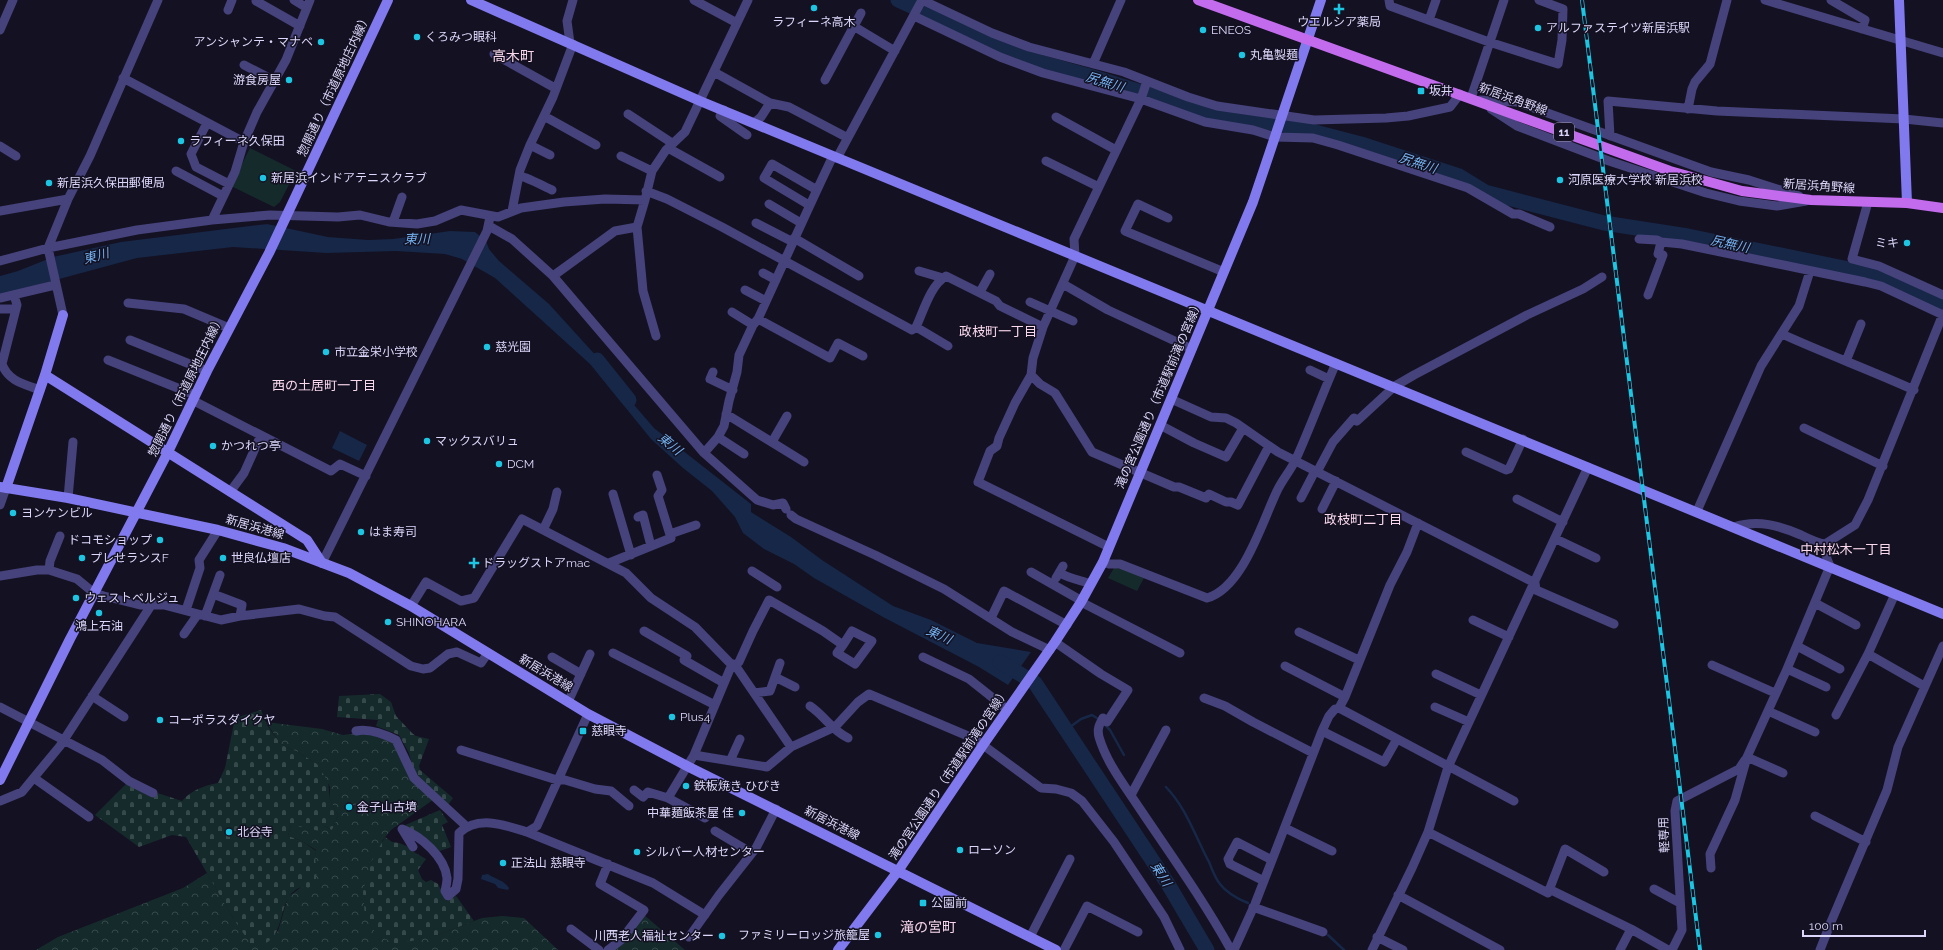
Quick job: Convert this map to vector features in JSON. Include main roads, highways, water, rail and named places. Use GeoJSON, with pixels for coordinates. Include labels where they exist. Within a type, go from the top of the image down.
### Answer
{"type":"FeatureCollection","features":[{"type":"Feature","properties":{"kind":"main road","name":"新居浜角野線"},"geometry":{"type":"LineString","coordinates":[[1198,0],[1670,171],[1742,191],[1811,200],[1907,203],[1943,208]]}},
{"type":"Feature","properties":{"kind":"water"},"geometry":{"type":"Polygon","coordinates":[[[267,224],[328,237],[368,240],[393,239],[450,231],[475,232],[486,241],[489,249],[499,261],[549,304],[599,359],[611,378],[654,428],[751,504],[751,512],[791,537],[822,560],[893,606],[931,620],[977,643],[1031,652],[1008,685],[979,667],[883,617],[814,578],[794,564],[764,549],[743,533],[735,517],[712,491],[683,468],[651,439],[590,364],[495,278],[462,259],[445,254],[396,251],[326,253],[233,247],[137,258],[0,295],[0,276],[18,271],[53,257],[121,242],[267,224]]]}},
{"type":"Feature","properties":{"kind":"water"},"geometry":{"type":"Polygon","coordinates":[[[340,431],[367,445],[359,461],[332,448],[340,431]]]}},
{"type":"Feature","properties":{"kind":"water"},"geometry":{"type":"Polygon","coordinates":[[[488,874],[505,883],[509,888],[508,890],[498,888],[495,884],[481,879],[482,875],[488,874]]]}},
{"type":"Feature","properties":{"kind":"waterway","name":"尻無川"},"geometry":{"type":"LineString","coordinates":[[898,0],[985,40],[1040,62],[1208,113],[1296,127],[1361,144],[1459,176],[1485,192],[1604,223],[1688,236],[1878,275],[1943,304]]}},
{"type":"Feature","properties":{"kind":"waterway","name":"東川"},"geometry":{"type":"LineString","coordinates":[[597,360],[629,400]]}},
{"type":"Feature","properties":{"kind":"waterway","name":"東川"},"geometry":{"type":"LineString","coordinates":[[1000,662],[1035,683],[1168,884],[1207,950]]}},
{"type":"Feature","properties":{"kind":"waterway"},"geometry":{"type":"LineString","coordinates":[[1066,730],[1081,719],[1092,715],[1100,720]]}},
{"type":"Feature","properties":{"kind":"waterway"},"geometry":{"type":"LineString","coordinates":[[1105,725],[1110,730],[1124,755]]}},
{"type":"Feature","properties":{"kind":"waterway"},"geometry":{"type":"LineString","coordinates":[[1166,787],[1180,804],[1218,882],[1236,897],[1248,903]]}},
{"type":"Feature","properties":{"kind":"waterway"},"geometry":{"type":"LineString","coordinates":[[1328,935],[1344,950]]}},
{"type":"Feature","properties":{"kind":"railway"},"geometry":{"type":"LineString","coordinates":[[1582,0],[1700,950]]}},
{"type":"Feature","properties":{"kind":"place","name":"ラフィーネ高木"},"geometry":{"type":"Point","coordinates":[814,8]}},
{"type":"Feature","properties":{"kind":"place","name":"ウエルシア薬局"},"geometry":{"type":"Point","coordinates":[1339,9]}},
{"type":"Feature","properties":{"kind":"place","name":"アルファステイツ新居浜駅"},"geometry":{"type":"Point","coordinates":[1538,28]}},
{"type":"Feature","properties":{"kind":"place","name":"ENEOS"},"geometry":{"type":"Point","coordinates":[1203,30]}},
{"type":"Feature","properties":{"kind":"place","name":"くろみつ眼科"},"geometry":{"type":"Point","coordinates":[417,37]}},
{"type":"Feature","properties":{"kind":"place","name":"アンシャンテ・マナベ"},"geometry":{"type":"Point","coordinates":[321,42]}},
{"type":"Feature","properties":{"kind":"place","name":"丸亀製麺"},"geometry":{"type":"Point","coordinates":[1242,55]}},
{"type":"Feature","properties":{"kind":"place","name":"游食房屋"},"geometry":{"type":"Point","coordinates":[289,80]}},
{"type":"Feature","properties":{"kind":"place","name":"坂井"},"geometry":{"type":"Point","coordinates":[1421,91]}},
{"type":"Feature","properties":{"kind":"place","name":"ラフィーネ久保田"},"geometry":{"type":"Point","coordinates":[181,141]}},
{"type":"Feature","properties":{"kind":"place","name":"新居浜インドアテニスクラブ"},"geometry":{"type":"Point","coordinates":[263,178]}},
{"type":"Feature","properties":{"kind":"place","name":"河原医療大学校 新居浜校"},"geometry":{"type":"Point","coordinates":[1560,180]}},
{"type":"Feature","properties":{"kind":"place","name":"新居浜久保田郵便局"},"geometry":{"type":"Point","coordinates":[49,183]}},
{"type":"Feature","properties":{"kind":"place","name":"ミキ"},"geometry":{"type":"Point","coordinates":[1907,243]}},
{"type":"Feature","properties":{"kind":"place","name":"慈光園"},"geometry":{"type":"Point","coordinates":[487,347]}},
{"type":"Feature","properties":{"kind":"place","name":"市立金栄小学校"},"geometry":{"type":"Point","coordinates":[326,352]}},
{"type":"Feature","properties":{"kind":"place","name":"マックスバリュ"},"geometry":{"type":"Point","coordinates":[427,441]}},
{"type":"Feature","properties":{"kind":"place","name":"かつれつ亭"},"geometry":{"type":"Point","coordinates":[213,446]}},
{"type":"Feature","properties":{"kind":"place","name":"DCM"},"geometry":{"type":"Point","coordinates":[499,464]}},
{"type":"Feature","properties":{"kind":"place","name":"ヨンケンビル"},"geometry":{"type":"Point","coordinates":[13,513]}},
{"type":"Feature","properties":{"kind":"place","name":"はま寿司"},"geometry":{"type":"Point","coordinates":[361,532]}},
{"type":"Feature","properties":{"kind":"place","name":"ドコモショップ"},"geometry":{"type":"Point","coordinates":[160,540]}},
{"type":"Feature","properties":{"kind":"place","name":"プレせランスF"},"geometry":{"type":"Point","coordinates":[82,558]}},
{"type":"Feature","properties":{"kind":"place","name":"世良仏壇店"},"geometry":{"type":"Point","coordinates":[223,558]}},
{"type":"Feature","properties":{"kind":"place","name":"ドラッグストアmac"},"geometry":{"type":"Point","coordinates":[474,563]}},
{"type":"Feature","properties":{"kind":"place","name":"ウェストベルジュ"},"geometry":{"type":"Point","coordinates":[76,598]}},
{"type":"Feature","properties":{"kind":"place","name":"鴻上石油"},"geometry":{"type":"Point","coordinates":[99,613]}},
{"type":"Feature","properties":{"kind":"place","name":"SHINOHARA"},"geometry":{"type":"Point","coordinates":[388,622]}},
{"type":"Feature","properties":{"kind":"place","name":"Plus4"},"geometry":{"type":"Point","coordinates":[672,717]}},
{"type":"Feature","properties":{"kind":"place","name":"コーポラスダイクヤ"},"geometry":{"type":"Point","coordinates":[160,720]}},
{"type":"Feature","properties":{"kind":"place","name":"慈眼寺"},"geometry":{"type":"Point","coordinates":[583,731]}},
{"type":"Feature","properties":{"kind":"place","name":"鉄板焼き ひびき"},"geometry":{"type":"Point","coordinates":[686,786]}},
{"type":"Feature","properties":{"kind":"place","name":"金子山古墳"},"geometry":{"type":"Point","coordinates":[349,807]}},
{"type":"Feature","properties":{"kind":"place","name":"中華麺飯茶屋 佳"},"geometry":{"type":"Point","coordinates":[742,813]}},
{"type":"Feature","properties":{"kind":"place","name":"北谷寺"},"geometry":{"type":"Point","coordinates":[229,832]}},
{"type":"Feature","properties":{"kind":"place","name":"ローソン"},"geometry":{"type":"Point","coordinates":[960,850]}},
{"type":"Feature","properties":{"kind":"place","name":"シルバー人材センター"},"geometry":{"type":"Point","coordinates":[637,852]}},
{"type":"Feature","properties":{"kind":"place","name":"正法山 慈眼寺"},"geometry":{"type":"Point","coordinates":[503,863]}},
{"type":"Feature","properties":{"kind":"place","name":"公園前"},"geometry":{"type":"Point","coordinates":[923,903]}},
{"type":"Feature","properties":{"kind":"place","name":"ファミリーロッジ旅籠屋"},"geometry":{"type":"Point","coordinates":[878,935]}},
{"type":"Feature","properties":{"kind":"place","name":"川西老人福祉センター"},"geometry":{"type":"Point","coordinates":[722,936]}},
{"type":"Feature","properties":{"kind":"district","name":"高木町"},"geometry":{"type":"Point","coordinates":[513,56]}},
{"type":"Feature","properties":{"kind":"district","name":"政枝町一丁目"},"geometry":{"type":"Point","coordinates":[998,331]}},
{"type":"Feature","properties":{"kind":"district","name":"西の土居町一丁目"},"geometry":{"type":"Point","coordinates":[324,385]}},
{"type":"Feature","properties":{"kind":"district","name":"政枝町二丁目"},"geometry":{"type":"Point","coordinates":[1363,519]}},
{"type":"Feature","properties":{"kind":"district","name":"中村松木一丁目"},"geometry":{"type":"Point","coordinates":[1846,549]}},
{"type":"Feature","properties":{"kind":"district","name":"滝の宮町"},"geometry":{"type":"Point","coordinates":[928,927]}}]}
